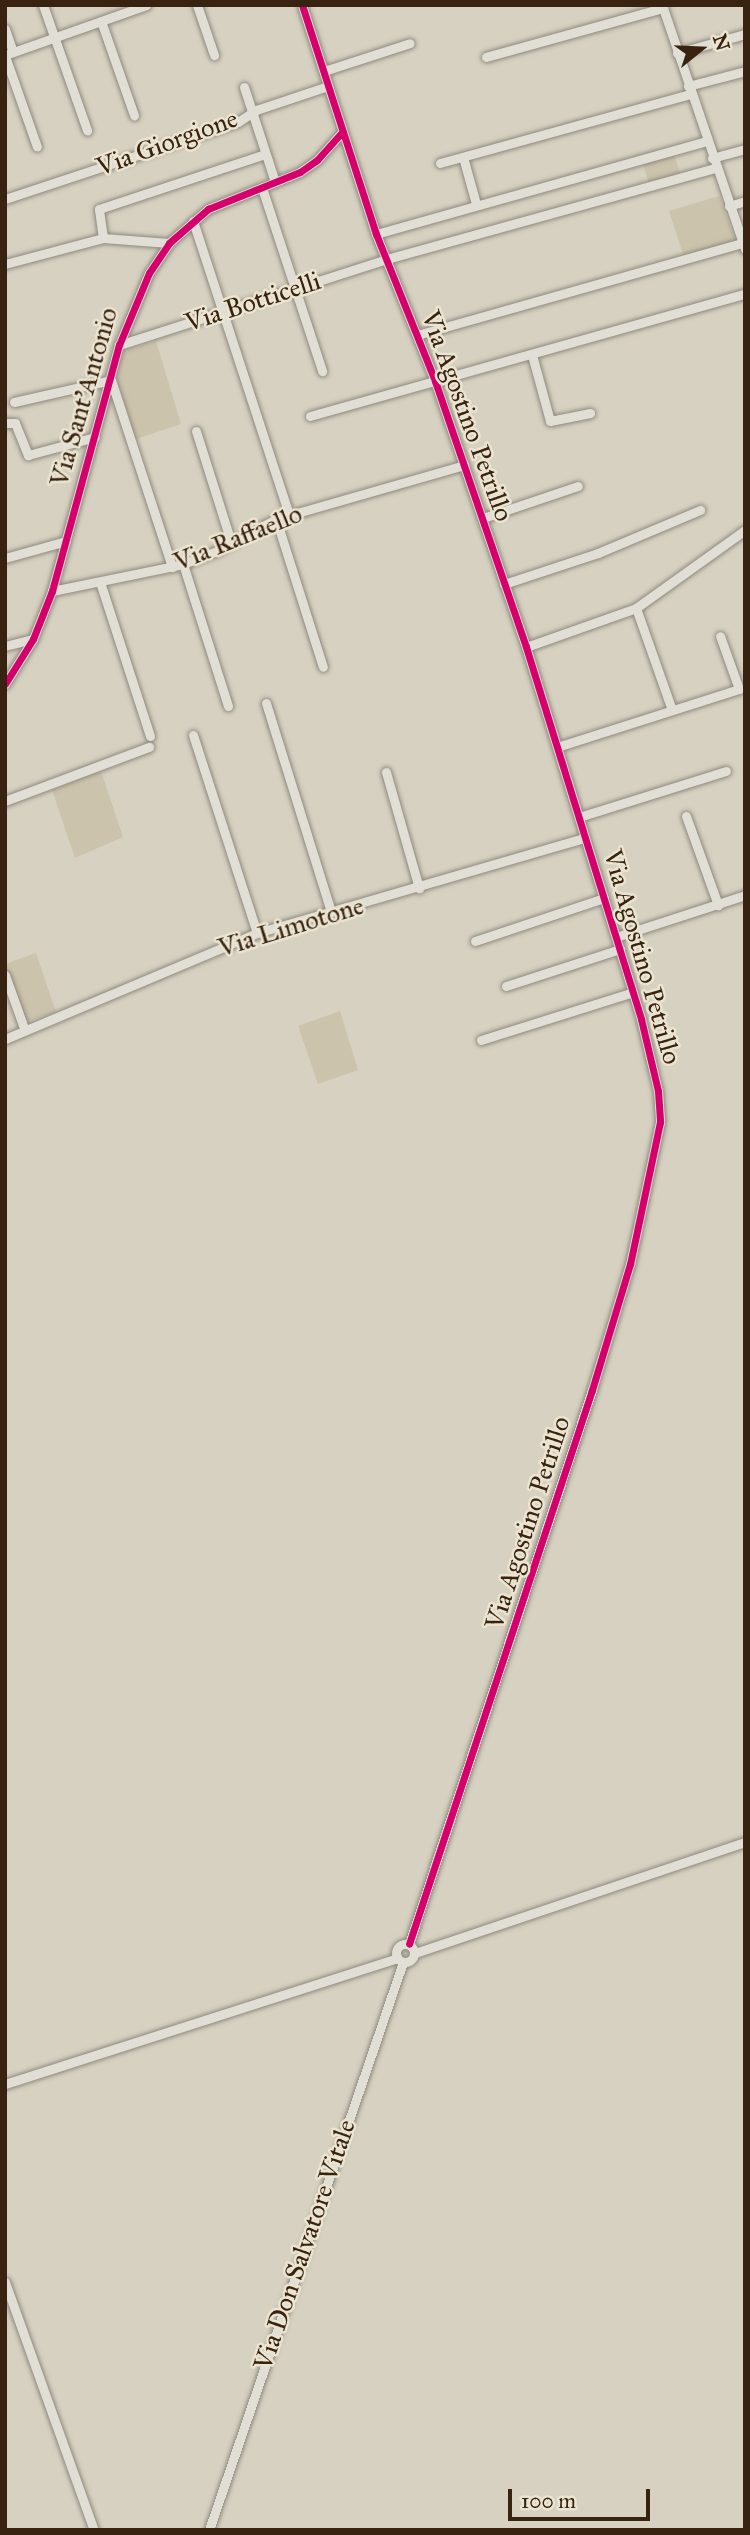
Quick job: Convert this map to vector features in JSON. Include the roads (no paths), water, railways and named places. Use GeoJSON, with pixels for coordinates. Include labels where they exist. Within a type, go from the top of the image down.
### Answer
{"type":"FeatureCollection","features":[{"type":"Feature","properties":{"kind":"street"},"geometry":{"type":"LineString","coordinates":[[43,5],[86,130]]}},
{"type":"Feature","properties":{"kind":"street"},"geometry":{"type":"LineString","coordinates":[[8,55],[146,5]]}},
{"type":"Feature","properties":{"kind":"street"},"geometry":{"type":"LineString","coordinates":[[197,5],[214,55]]}},
{"type":"Feature","properties":{"kind":"street","name":"Via Agostino Petrillo"},"geometry":{"type":"LineString","coordinates":[[302,5],[376,234],[435,381],[526,646],[633,992],[658,1091],[660,1122],[653,1166],[630,1264],[559,1496],[414,1930],[412,1949]]}},
{"type":"Feature","properties":{"kind":"street"},"geometry":{"type":"LineString","coordinates":[[417,335],[744,246],[662,7],[486,57]]}},
{"type":"Feature","properties":{"kind":"street"},"geometry":{"type":"LineString","coordinates":[[101,21],[134,115]]}},
{"type":"Feature","properties":{"kind":"street"},"geometry":{"type":"LineString","coordinates":[[5,29],[8,55],[37,147]]}},
{"type":"Feature","properties":{"kind":"street"},"geometry":{"type":"LineString","coordinates":[[677,53],[745,34]]}},
{"type":"Feature","properties":{"kind":"street"},"geometry":{"type":"LineString","coordinates":[[324,71],[410,43]]}},
{"type":"Feature","properties":{"kind":"street"},"geometry":{"type":"LineString","coordinates":[[440,163],[745,71]]}},
{"type":"Feature","properties":{"kind":"street","name":"Via Giorgione"},"geometry":{"type":"LineString","coordinates":[[5,199],[238,122],[252,112],[328,86]]}},
{"type":"Feature","properties":{"kind":"street"},"geometry":{"type":"LineString","coordinates":[[244,87],[275,182]]}},
{"type":"Feature","properties":{"kind":"street","name":"Via Sant'Antonio"},"geometry":{"type":"LineString","coordinates":[[5,684],[33,639],[52,591],[119,345],[133,303],[169,243],[208,209],[262,188],[317,160],[342,132]]}},
{"type":"Feature","properties":{"kind":"street"},"geometry":{"type":"LineString","coordinates":[[376,234],[706,141]]}},
{"type":"Feature","properties":{"kind":"street"},"geometry":{"type":"LineString","coordinates":[[712,158],[745,149]]}},
{"type":"Feature","properties":{"kind":"street"},"geometry":{"type":"LineString","coordinates":[[103,238],[99,209],[265,154]]}},
{"type":"Feature","properties":{"kind":"street"},"geometry":{"type":"LineString","coordinates":[[463,157],[476,204]]}},
{"type":"Feature","properties":{"kind":"street","name":"Via Botticelli"},"geometry":{"type":"LineString","coordinates":[[119,345],[387,259],[716,169]]}},
{"type":"Feature","properties":{"kind":"street"},"geometry":{"type":"LineString","coordinates":[[262,188],[322,371]]}},
{"type":"Feature","properties":{"kind":"street"},"geometry":{"type":"LineString","coordinates":[[729,206],[745,201]]}},
{"type":"Feature","properties":{"kind":"street"},"geometry":{"type":"LineString","coordinates":[[193,221],[289,515]]}},
{"type":"Feature","properties":{"kind":"street"},"geometry":{"type":"LineString","coordinates":[[5,264],[103,238],[169,243]]}},
{"type":"Feature","properties":{"kind":"street"},"geometry":{"type":"LineString","coordinates":[[310,416],[745,294]]}},
{"type":"Feature","properties":{"kind":"street"},"geometry":{"type":"LineString","coordinates":[[532,355],[551,421],[590,413]]}},
{"type":"Feature","properties":{"kind":"street"},"geometry":{"type":"LineString","coordinates":[[14,402],[111,380],[172,567]]}},
{"type":"Feature","properties":{"kind":"street"},"geometry":{"type":"LineString","coordinates":[[5,423],[15,423],[28,454],[95,437]]}},
{"type":"Feature","properties":{"kind":"street"},"geometry":{"type":"LineString","coordinates":[[196,431],[231,542]]}},
{"type":"Feature","properties":{"kind":"street","name":"Via Raffaello"},"geometry":{"type":"LineString","coordinates":[[52,591],[183,564],[276,519],[464,465]]}},
{"type":"Feature","properties":{"kind":"street"},"geometry":{"type":"LineString","coordinates":[[483,519],[578,486]]}},
{"type":"Feature","properties":{"kind":"street"},"geometry":{"type":"LineString","coordinates":[[505,584],[598,553],[700,510]]}},
{"type":"Feature","properties":{"kind":"street"},"geometry":{"type":"LineString","coordinates":[[276,519],[323,667]]}},
{"type":"Feature","properties":{"kind":"street"},"geometry":{"type":"LineString","coordinates":[[526,646],[636,608],[662,594],[745,530]]}},
{"type":"Feature","properties":{"kind":"street"},"geometry":{"type":"LineString","coordinates":[[5,558],[66,541]]}},
{"type":"Feature","properties":{"kind":"street"},"geometry":{"type":"LineString","coordinates":[[183,564],[228,706]]}},
{"type":"Feature","properties":{"kind":"street"},"geometry":{"type":"LineString","coordinates":[[100,582],[150,736]]}},
{"type":"Feature","properties":{"kind":"street"},"geometry":{"type":"LineString","coordinates":[[636,608],[672,710]]}},
{"type":"Feature","properties":{"kind":"street"},"geometry":{"type":"LineString","coordinates":[[557,747],[739,689],[720,636]]}},
{"type":"Feature","properties":{"kind":"street"},"geometry":{"type":"LineString","coordinates":[[5,646],[33,639]]}},
{"type":"Feature","properties":{"kind":"street"},"geometry":{"type":"LineString","coordinates":[[266,703],[331,912]]}},
{"type":"Feature","properties":{"kind":"street"},"geometry":{"type":"LineString","coordinates":[[193,735],[257,933]]}},
{"type":"Feature","properties":{"kind":"street"},"geometry":{"type":"LineString","coordinates":[[5,801],[149,747]]}},
{"type":"Feature","properties":{"kind":"street"},"geometry":{"type":"LineString","coordinates":[[579,817],[726,771]]}},
{"type":"Feature","properties":{"kind":"street"},"geometry":{"type":"LineString","coordinates":[[386,772],[419,888]]}},
{"type":"Feature","properties":{"kind":"street"},"geometry":{"type":"LineString","coordinates":[[686,816],[718,905]]}},
{"type":"Feature","properties":{"kind":"street","name":"Via Limotone"},"geometry":{"type":"LineString","coordinates":[[5,1039],[257,933],[585,838]]}},
{"type":"Feature","properties":{"kind":"street"},"geometry":{"type":"LineString","coordinates":[[616,937],[745,895]]}},
{"type":"Feature","properties":{"kind":"street"},"geometry":{"type":"LineString","coordinates":[[475,941],[604,898]]}},
{"type":"Feature","properties":{"kind":"street"},"geometry":{"type":"LineString","coordinates":[[506,986],[620,949]]}},
{"type":"Feature","properties":{"kind":"street"},"geometry":{"type":"LineString","coordinates":[[5,975],[25,1031]]}},
{"type":"Feature","properties":{"kind":"street"},"geometry":{"type":"LineString","coordinates":[[481,1040],[633,992]]}},
{"type":"Feature","properties":{"kind":"street"},"geometry":{"type":"LineString","coordinates":[[400,1960],[397,1948],[412,1949],[745,1842]]}},
{"type":"Feature","properties":{"kind":"street"},"geometry":{"type":"LineString","coordinates":[[5,2084],[400,1960],[411,1960],[412,1949]]}},
{"type":"Feature","properties":{"kind":"street","name":"Via Don Salvatore Vitale"},"geometry":{"type":"LineString","coordinates":[[209,2530],[400,1960]]}},
{"type":"Feature","properties":{"kind":"street"},"geometry":{"type":"LineString","coordinates":[[5,2281],[94,2530]]}}]}
